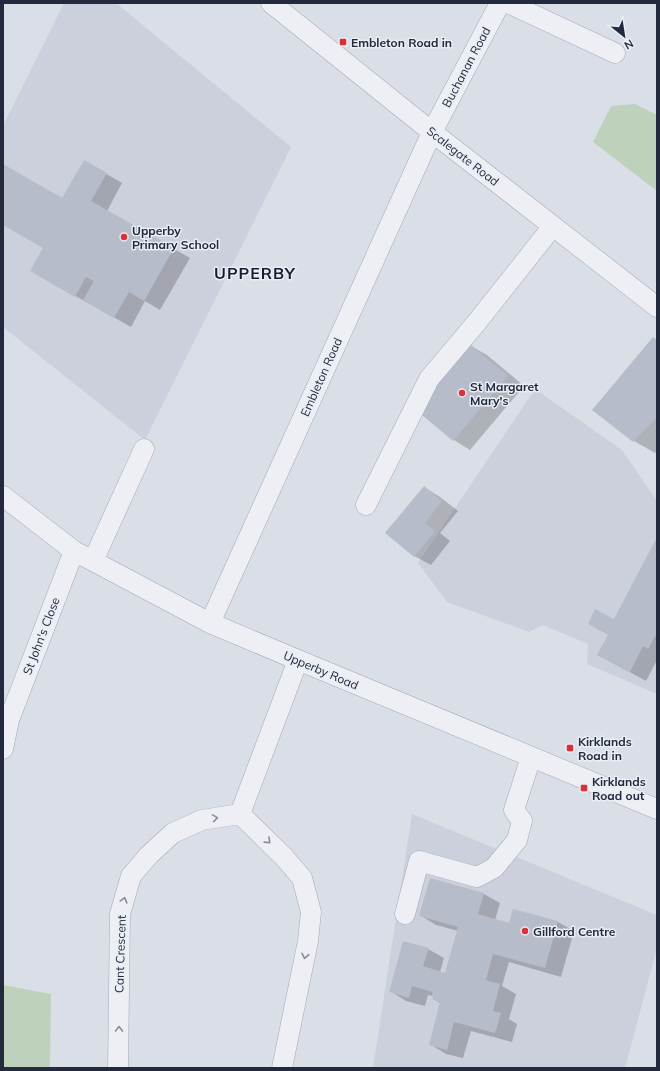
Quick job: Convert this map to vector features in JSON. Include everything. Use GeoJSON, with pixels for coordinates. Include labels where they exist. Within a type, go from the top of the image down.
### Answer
{"type":"FeatureCollection","features":[{"type":"Feature","properties":{"kind":"street","name":"Scalegate Road"},"geometry":{"type":"LineString","coordinates":[[271,3],[432,132],[657,307]]}},
{"type":"Feature","properties":{"kind":"street","name":"Buchanan Road"},"geometry":{"type":"LineString","coordinates":[[432,132],[500,3]]}},
{"type":"Feature","properties":{"kind":"street"},"geometry":{"type":"LineString","coordinates":[[508,3],[615,53]]}},
{"type":"Feature","properties":{"kind":"street","name":"Embleton Road"},"geometry":{"type":"LineString","coordinates":[[210,623],[432,132]]}},
{"type":"Feature","properties":{"kind":"street"},"geometry":{"type":"LineString","coordinates":[[366,504],[429,379],[477,322],[553,226]]}},
{"type":"Feature","properties":{"kind":"street"},"geometry":{"type":"LineString","coordinates":[[93,561],[144,449]]}},
{"type":"Feature","properties":{"kind":"street","name":"Upperby Road"},"geometry":{"type":"LineString","coordinates":[[3,496],[74,552],[210,623],[657,809]]}},
{"type":"Feature","properties":{"kind":"street","name":"St John's Close"},"geometry":{"type":"LineString","coordinates":[[3,749],[6,719],[74,552]]}},
{"type":"Feature","properties":{"kind":"street"},"geometry":{"type":"LineString","coordinates":[[282,1068],[308,941],[311,912],[302,878],[284,856],[240,814],[298,660]]}},
{"type":"Feature","properties":{"kind":"street"},"geometry":{"type":"LineString","coordinates":[[405,914],[419,862],[477,877],[494,868],[517,840],[522,821],[514,810],[532,757]]}},
{"type":"Feature","properties":{"kind":"street","name":"Cant Crescent"},"geometry":{"type":"LineString","coordinates":[[118,1068],[120,914],[131,876],[173,833],[202,820],[240,814]]}},
{"type":"Feature","properties":{"kind":"shaded area","name":"Upperby Primary School"},"geometry":{"type":"Polygon","coordinates":[[[64,3],[116,3],[291,147],[145,440],[3,327],[3,126],[64,3]]]}},
{"type":"Feature","properties":{"kind":"shaded area"},"geometry":{"type":"Polygon","coordinates":[[[535,389],[622,450],[657,501],[657,694],[587,664],[588,644],[543,625],[529,632],[447,602],[418,563],[535,389]]]}},
{"type":"Feature","properties":{"kind":"shaded area","name":"Gillford Centre"},"geometry":{"type":"Polygon","coordinates":[[[412,814],[657,915],[657,948],[625,1068],[373,1068],[412,814]]]}},
{"type":"Feature","properties":{"kind":"green space"},"geometry":{"type":"Polygon","coordinates":[[[635,104],[657,115],[657,191],[593,142],[611,106],[635,104]]]}},
{"type":"Feature","properties":{"kind":"green space"},"geometry":{"type":"Polygon","coordinates":[[[3,985],[51,994],[50,1068],[3,1068],[3,985]]]}},
{"type":"Feature","properties":{"kind":"building"},"geometry":{"type":"Polygon","coordinates":[[[84,160],[107,173],[91,201],[174,248],[144,301],[129,292],[114,318],[83,300],[94,281],[86,277],[75,297],[30,271],[43,248],[3,225],[3,164],[62,198],[84,160]]]}},
{"type":"Feature","properties":{"kind":"building"},"geometry":{"type":"Polygon","coordinates":[[[653,337],[657,341],[657,417],[633,442],[592,410],[653,337]]]}},
{"type":"Feature","properties":{"kind":"building","name":"St Margaret Mary's"},"geometry":{"type":"Polygon","coordinates":[[[471,345],[508,376],[453,441],[416,410],[471,345]]]}},
{"type":"Feature","properties":{"kind":"building"},"geometry":{"type":"Polygon","coordinates":[[[424,486],[442,501],[425,523],[435,531],[414,557],[385,533],[424,486]]]}},
{"type":"Feature","properties":{"kind":"building"},"geometry":{"type":"Polygon","coordinates":[[[657,537],[657,633],[648,649],[643,646],[630,672],[597,655],[608,635],[588,624],[595,609],[614,619],[657,537]]]}},
{"type":"Feature","properties":{"kind":"building"},"geometry":{"type":"Polygon","coordinates":[[[430,878],[484,893],[478,914],[509,923],[513,909],[558,921],[545,968],[493,954],[486,980],[500,984],[493,1011],[501,1013],[495,1033],[454,1022],[447,1050],[429,1045],[440,1002],[433,1000],[432,992],[412,986],[409,998],[389,992],[403,941],[429,948],[423,966],[445,973],[458,927],[419,916],[430,878]]]}},
{"type":"Feature","properties":{"kind":"place","name":"Embleton Road in"},"geometry":{"type":"Point","coordinates":[343,42]}},
{"type":"Feature","properties":{"kind":"place","name":"Upperby Primary School"},"geometry":{"type":"Point","coordinates":[124,237]}},
{"type":"Feature","properties":{"kind":"place","name":"St Margaret Mary's"},"geometry":{"type":"Point","coordinates":[462,393]}},
{"type":"Feature","properties":{"kind":"place","name":"Kirklands Road in"},"geometry":{"type":"Point","coordinates":[570,748]}},
{"type":"Feature","properties":{"kind":"place","name":"Kirklands Road out"},"geometry":{"type":"Point","coordinates":[584,788]}},
{"type":"Feature","properties":{"kind":"place","name":"Gillford Centre"},"geometry":{"type":"Point","coordinates":[525,931]}},
{"type":"Feature","properties":{"kind":"district","name":"UPPERBY"},"geometry":{"type":"Point","coordinates":[255,273]}}]}
